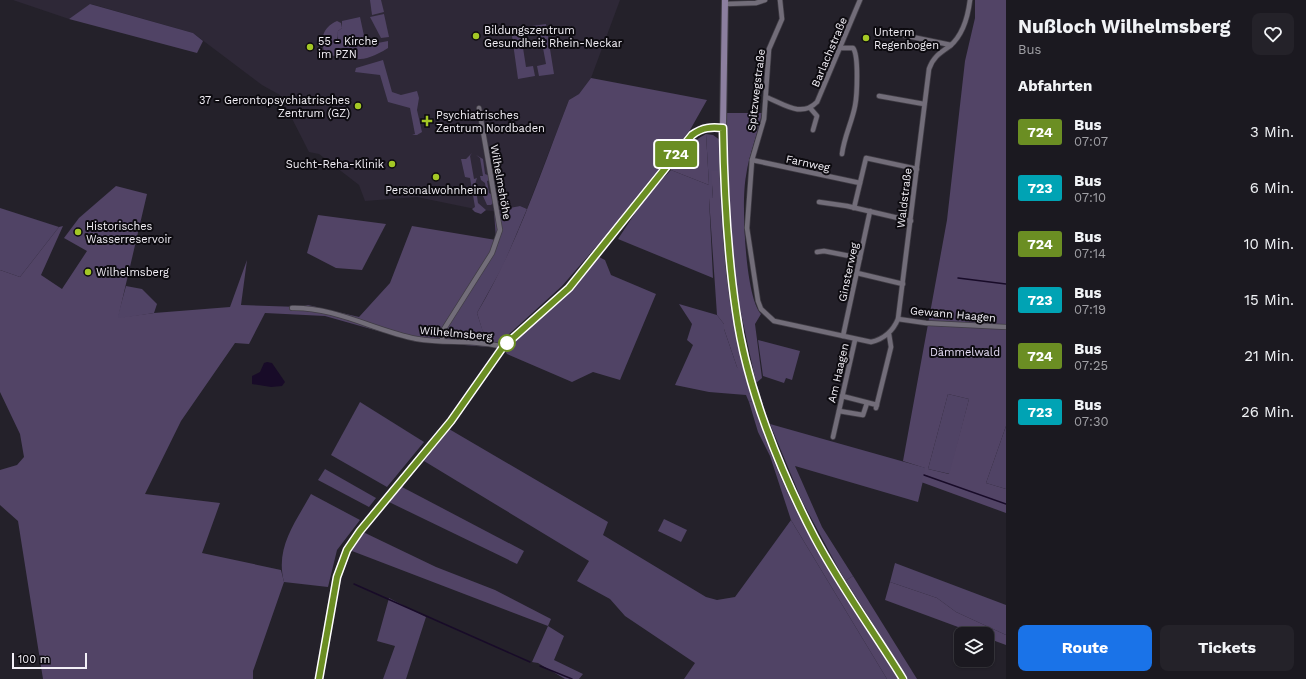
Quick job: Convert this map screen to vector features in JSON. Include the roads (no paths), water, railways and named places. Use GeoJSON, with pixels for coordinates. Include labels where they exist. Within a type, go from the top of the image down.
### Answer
{"type":"FeatureCollection","features":[{"type":"Feature","properties":{"kind":"highway"},"geometry":{"type":"LineString","coordinates":[[891,660],[903,679]]}},
{"type":"Feature","properties":{"kind":"main road"},"geometry":{"type":"LineString","coordinates":[[725,2],[723,128],[725,205],[736,312],[740,333],[757,396],[776,451],[794,495],[816,538],[891,660]]}},
{"type":"Feature","properties":{"kind":"main road"},"geometry":{"type":"LineString","coordinates":[[319,679],[337,577],[347,550],[393,489],[422,458],[451,421],[503,347],[569,288],[692,135],[704,128],[723,128]]}},
{"type":"Feature","properties":{"kind":"street"},"geometry":{"type":"LineString","coordinates":[[725,2],[756,3],[765,0]]}},
{"type":"Feature","properties":{"kind":"street","name":"Spitzwegstraße"},"geometry":{"type":"LineString","coordinates":[[780,0],[782,19],[769,49],[766,72],[766,97],[762,128],[752,160],[747,228],[758,301],[761,309],[774,321],[855,340],[871,342],[889,334]]}},
{"type":"Feature","properties":{"kind":"street","name":"Barlachstraße"},"geometry":{"type":"LineString","coordinates":[[811,109],[817,102],[842,48],[860,0]]}},
{"type":"Feature","properties":{"kind":"street","name":"Waldstraße"},"geometry":{"type":"LineString","coordinates":[[889,334],[898,319],[928,73],[934,57],[951,45],[966,21],[970,0]]}},
{"type":"Feature","properties":{"kind":"street"},"geometry":{"type":"LineString","coordinates":[[888,32],[951,45]]}},
{"type":"Feature","properties":{"kind":"street"},"geometry":{"type":"LineString","coordinates":[[842,48],[853,48],[856,56],[855,106],[843,145],[842,154]]}},
{"type":"Feature","properties":{"kind":"street"},"geometry":{"type":"LineString","coordinates":[[879,96],[924,104]]}},
{"type":"Feature","properties":{"kind":"street"},"geometry":{"type":"LineString","coordinates":[[766,97],[797,110],[811,109],[817,116],[813,130]]}},
{"type":"Feature","properties":{"kind":"street","name":"Wilhelmshöhe"},"geometry":{"type":"LineString","coordinates":[[442,340],[444,329],[482,271],[496,245],[500,230],[479,108]]}},
{"type":"Feature","properties":{"kind":"street"},"geometry":{"type":"LineString","coordinates":[[854,208],[866,158],[917,169]]}},
{"type":"Feature","properties":{"kind":"street","name":"Farnweg"},"geometry":{"type":"LineString","coordinates":[[752,160],[860,183]]}},
{"type":"Feature","properties":{"kind":"street"},"geometry":{"type":"LineString","coordinates":[[819,202],[870,211],[911,222]]}},
{"type":"Feature","properties":{"kind":"street","name":"Ginsterweg"},"geometry":{"type":"LineString","coordinates":[[843,336],[870,211]]}},
{"type":"Feature","properties":{"kind":"street"},"geometry":{"type":"LineString","coordinates":[[816,252],[824,251],[860,258]]}},
{"type":"Feature","properties":{"kind":"street"},"geometry":{"type":"LineString","coordinates":[[857,273],[903,284]]}},
{"type":"Feature","properties":{"kind":"street","name":"Wilhelmsberg"},"geometry":{"type":"LineString","coordinates":[[292,308],[319,310],[415,338],[503,347]]}},
{"type":"Feature","properties":{"kind":"street","name":"Gewann Haagen"},"geometry":{"type":"LineString","coordinates":[[898,319],[926,323],[1006,327]]}},
{"type":"Feature","properties":{"kind":"street"},"geometry":{"type":"LineString","coordinates":[[842,396],[877,407],[891,347],[889,334]]}},
{"type":"Feature","properties":{"kind":"street","name":"Am Haagen"},"geometry":{"type":"LineString","coordinates":[[833,437],[855,340]]}},
{"type":"Feature","properties":{"kind":"street","name":"Am Haagen"},"geometry":{"type":"LineString","coordinates":[[839,410],[863,415],[867,403]]}},
{"type":"Feature","properties":{"kind":"waterway"},"geometry":{"type":"LineString","coordinates":[[958,278],[1006,284]]}},
{"type":"Feature","properties":{"kind":"waterway"},"geometry":{"type":"LineString","coordinates":[[924,475],[1006,504]]}},
{"type":"Feature","properties":{"kind":"waterway"},"geometry":{"type":"LineString","coordinates":[[354,584],[530,662]]}},
{"type":"Feature","properties":{"kind":"waterway"},"geometry":{"type":"LineString","coordinates":[[540,666],[572,679]]}},
{"type":"Feature","properties":{"kind":"place","name":"Bildungszentrum Gesundheit Rhein-Neckar"},"geometry":{"type":"Point","coordinates":[476,36]}},
{"type":"Feature","properties":{"kind":"place","name":"Unterm Regenbogen"},"geometry":{"type":"Point","coordinates":[866,38]}},
{"type":"Feature","properties":{"kind":"place","name":"55 - Kirche im PZN"},"geometry":{"type":"Point","coordinates":[310,47]}},
{"type":"Feature","properties":{"kind":"place","name":"37 - Gerontopsychiatrisches Zentrum (GZ)"},"geometry":{"type":"Point","coordinates":[358,106]}},
{"type":"Feature","properties":{"kind":"place","name":"Psychiatrisches Zentrum Nordbaden"},"geometry":{"type":"Point","coordinates":[427,121]}},
{"type":"Feature","properties":{"kind":"place","name":"Sucht-Reha-Klinik"},"geometry":{"type":"Point","coordinates":[392,164]}},
{"type":"Feature","properties":{"kind":"place","name":"Personalwohnheim"},"geometry":{"type":"Point","coordinates":[436,177]}},
{"type":"Feature","properties":{"kind":"place","name":"Historisches Wasserreservoir"},"geometry":{"type":"Point","coordinates":[78,232]}},
{"type":"Feature","properties":{"kind":"place","name":"Wilhelmsberg"},"geometry":{"type":"Point","coordinates":[88,272]}},
{"type":"Feature","properties":{"kind":"park label","name":"Dämmelwald"},"geometry":{"type":"Point","coordinates":[965,352]}}]}
